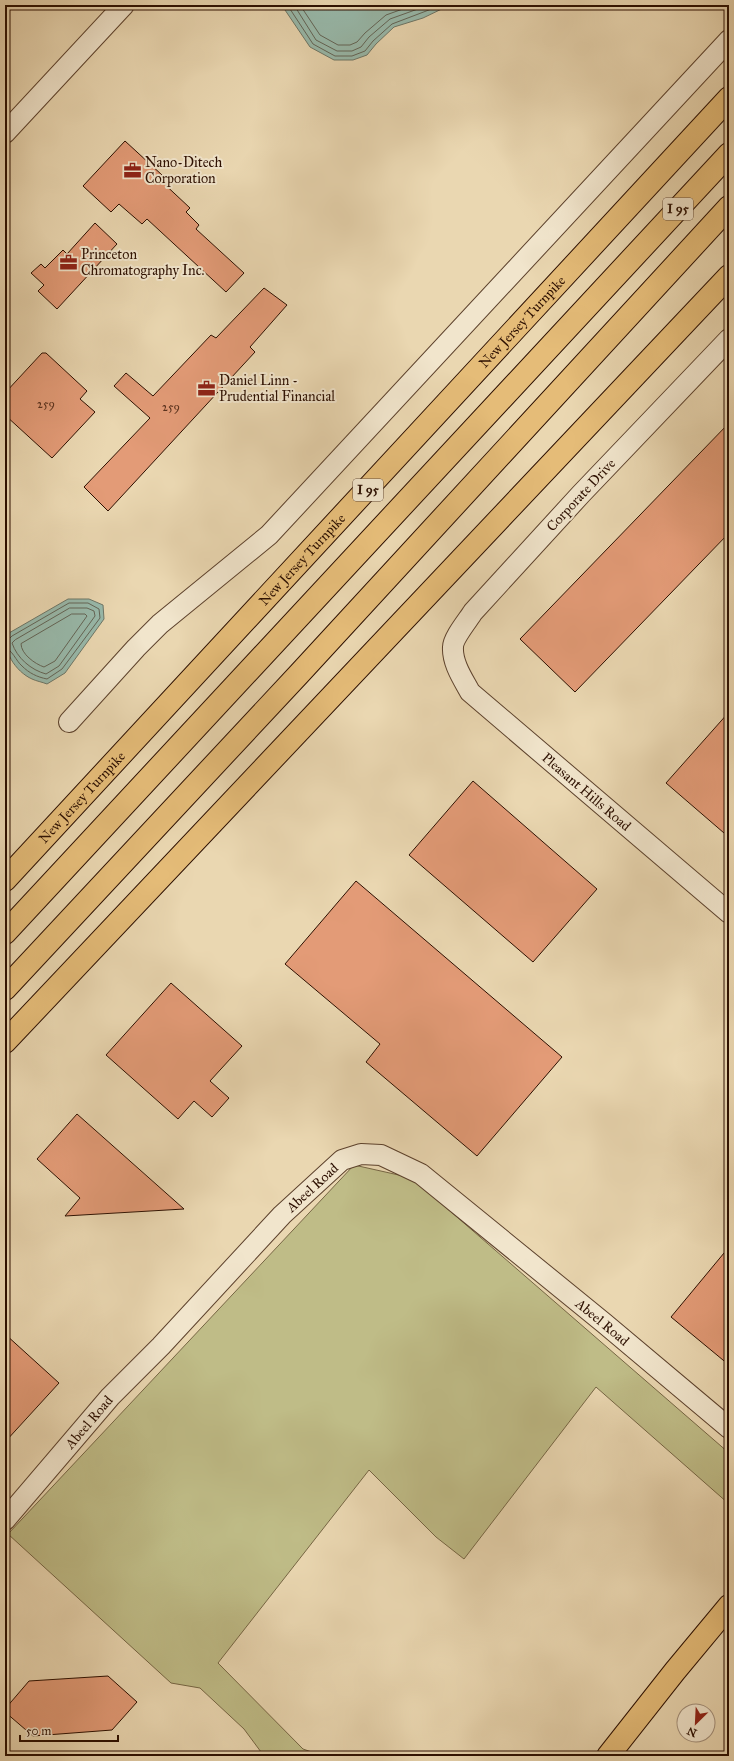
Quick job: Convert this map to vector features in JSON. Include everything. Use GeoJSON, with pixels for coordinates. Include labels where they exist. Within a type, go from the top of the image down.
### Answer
{"type":"FeatureCollection","features":[{"type":"Feature","properties":{"kind":"main road","name":"New Jersey Turnpike"},"geometry":{"type":"LineString","coordinates":[[5,880],[729,98]]}},
{"type":"Feature","properties":{"kind":"main road","name":"I 95"},"geometry":{"type":"LineString","coordinates":[[5,933],[729,154]]}},
{"type":"Feature","properties":{"kind":"main road","name":"I 95"},"geometry":{"type":"LineString","coordinates":[[5,989],[729,207]]}},
{"type":"Feature","properties":{"kind":"main road"},"geometry":{"type":"LineString","coordinates":[[5,1042],[729,276]]}},
{"type":"Feature","properties":{"kind":"main road"},"geometry":{"type":"LineString","coordinates":[[608,1756],[674,1671],[729,1606]]}},
{"type":"Feature","properties":{"kind":"street"},"geometry":{"type":"LineString","coordinates":[[5,133],[124,5]]}},
{"type":"Feature","properties":{"kind":"street"},"geometry":{"type":"LineString","coordinates":[[69,722],[136,648],[160,624],[269,534],[729,40]]}},
{"type":"Feature","properties":{"kind":"street","name":"Corporate Drive"},"geometry":{"type":"LineString","coordinates":[[455,661],[453,646],[463,627],[474,612],[581,494],[729,339]]}},
{"type":"Feature","properties":{"kind":"street","name":"Pleasant Hills Road"},"geometry":{"type":"LineString","coordinates":[[455,661],[470,692],[729,913]]}},
{"type":"Feature","properties":{"kind":"street","name":"Abeel Road"},"geometry":{"type":"LineString","coordinates":[[5,1520],[110,1397],[161,1346],[282,1215],[342,1160],[361,1154],[381,1155],[421,1174],[604,1323],[729,1428]]}},
{"type":"Feature","properties":{"kind":"shaded area"},"geometry":{"type":"Polygon","coordinates":[[[354,1165],[412,1178],[729,1453],[729,1504],[596,1387],[464,1559],[436,1537],[369,1470],[218,1663],[303,1749],[323,1756],[264,1756],[244,1729],[200,1688],[171,1683],[8,1534],[354,1165]]]}},
{"type":"Feature","properties":{"kind":"water"},"geometry":{"type":"Polygon","coordinates":[[[285,5],[450,5],[423,18],[394,27],[367,55],[353,60],[334,60],[310,47],[285,10],[285,5]]]}},
{"type":"Feature","properties":{"kind":"water"},"geometry":{"type":"Polygon","coordinates":[[[68,599],[89,599],[103,605],[104,619],[65,673],[47,684],[34,680],[20,671],[11,659],[7,646],[9,633],[68,599]]]}},
{"type":"Feature","properties":{"kind":"building"},"geometry":{"type":"Polygon","coordinates":[[[125,141],[162,175],[159,179],[190,208],[186,212],[199,225],[196,229],[244,273],[226,292],[147,219],[142,224],[119,204],[111,212],[83,186],[125,141]]]}},
{"type":"Feature","properties":{"kind":"building"},"geometry":{"type":"Polygon","coordinates":[[[95,223],[117,244],[57,309],[38,291],[44,285],[31,273],[41,264],[45,268],[63,250],[67,254],[95,223]]]}},
{"type":"Feature","properties":{"kind":"building"},"geometry":{"type":"Polygon","coordinates":[[[264,288],[287,305],[250,347],[255,352],[108,511],[84,487],[150,418],[114,386],[126,373],[153,396],[211,335],[216,338],[264,288]]]}},
{"type":"Feature","properties":{"kind":"building"},"geometry":{"type":"Polygon","coordinates":[[[42,353],[46,353],[87,391],[80,399],[95,412],[52,458],[5,415],[5,393],[42,353]]]}},
{"type":"Feature","properties":{"kind":"building"},"geometry":{"type":"Polygon","coordinates":[[[729,423],[729,533],[575,692],[520,639],[729,423]]]}},
{"type":"Feature","properties":{"kind":"building"},"geometry":{"type":"Polygon","coordinates":[[[729,712],[729,827],[724,833],[666,783],[729,712]]]}},
{"type":"Feature","properties":{"kind":"building"},"geometry":{"type":"Polygon","coordinates":[[[473,781],[597,889],[533,962],[409,855],[473,781]]]}},
{"type":"Feature","properties":{"kind":"building"},"geometry":{"type":"Polygon","coordinates":[[[356,881],[562,1057],[477,1156],[366,1062],[380,1044],[285,964],[356,881]]]}},
{"type":"Feature","properties":{"kind":"building"},"geometry":{"type":"Polygon","coordinates":[[[171,983],[242,1046],[210,1081],[229,1098],[212,1117],[194,1101],[178,1119],[106,1055],[171,983]]]}},
{"type":"Feature","properties":{"kind":"building"},"geometry":{"type":"Polygon","coordinates":[[[77,1114],[184,1209],[65,1216],[80,1198],[37,1159],[77,1114]]]}},
{"type":"Feature","properties":{"kind":"building"},"geometry":{"type":"Polygon","coordinates":[[[729,1247],[729,1365],[671,1317],[729,1247]]]}},
{"type":"Feature","properties":{"kind":"building"},"geometry":{"type":"Polygon","coordinates":[[[5,1334],[59,1383],[5,1442],[5,1334]]]}},
{"type":"Feature","properties":{"kind":"building"},"geometry":{"type":"Polygon","coordinates":[[[108,1676],[137,1702],[112,1730],[33,1736],[5,1712],[5,1709],[29,1681],[108,1676]]]}},
{"type":"Feature","properties":{"kind":"place","name":"Nano-Ditech Corporation"},"geometry":{"type":"Point","coordinates":[132,170]}},
{"type":"Feature","properties":{"kind":"place","name":"Princeton Chromatography Inc."},"geometry":{"type":"Point","coordinates":[68,262]}},
{"type":"Feature","properties":{"kind":"place","name":"Daniel Linn - Prudential Financial"},"geometry":{"type":"Point","coordinates":[206,388]}}]}
